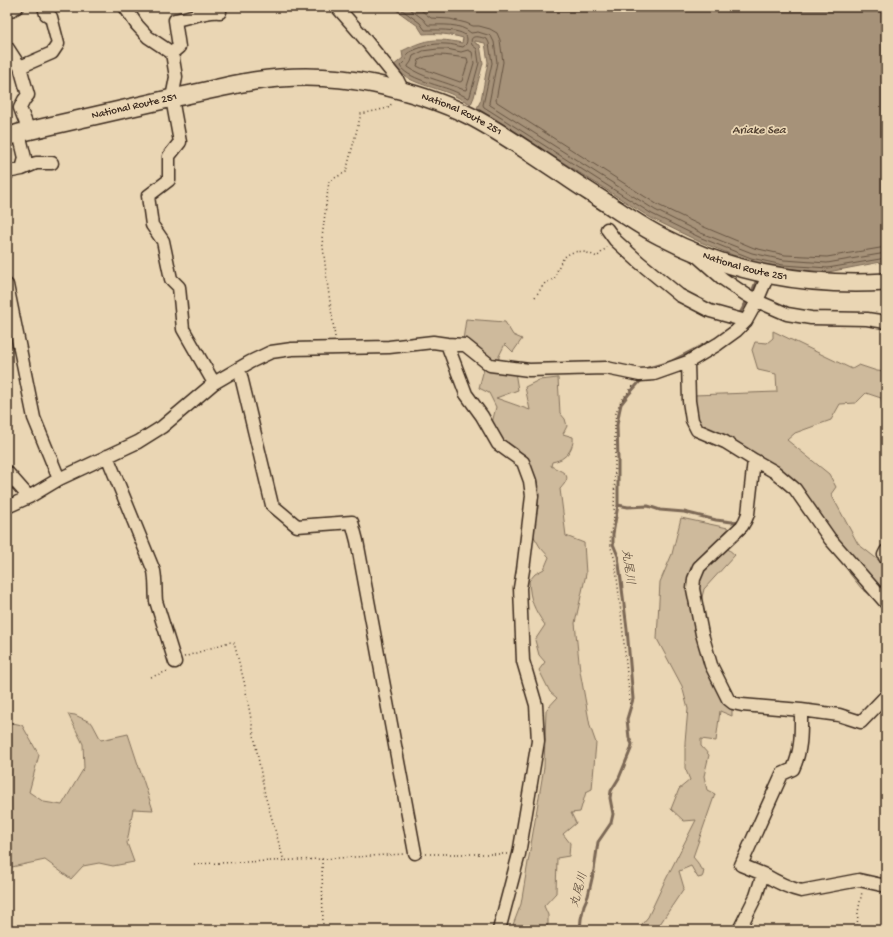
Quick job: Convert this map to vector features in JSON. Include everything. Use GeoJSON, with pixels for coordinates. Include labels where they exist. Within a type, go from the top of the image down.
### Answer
{"type":"FeatureCollection","features":[{"type":"Feature","properties":{"kind":"highway","name":"National Route 251"},"geometry":{"type":"LineString","coordinates":[[18,134],[172,98],[253,81],[314,77],[372,83],[437,102],[470,116],[516,142],[637,223],[662,238],[690,250],[762,273],[793,279],[831,283],[886,282]]}},
{"type":"Feature","properties":{"kind":"street"},"geometry":{"type":"LineString","coordinates":[[7,12],[17,7]]}},
{"type":"Feature","properties":{"kind":"street"},"geometry":{"type":"LineString","coordinates":[[20,67],[52,53],[58,44],[51,17],[46,14],[44,7]]}},
{"type":"Feature","properties":{"kind":"street"},"geometry":{"type":"LineString","coordinates":[[125,7],[137,25],[148,37],[172,53],[176,78],[172,98],[180,142],[169,156],[169,180],[148,196],[152,225],[163,241],[171,279],[179,287],[182,329],[214,383]]}},
{"type":"Feature","properties":{"kind":"street"},"geometry":{"type":"LineString","coordinates":[[337,7],[360,32],[397,79],[403,91]]}},
{"type":"Feature","properties":{"kind":"street"},"geometry":{"type":"LineString","coordinates":[[172,53],[179,48],[175,20],[207,10],[220,12]]}},
{"type":"Feature","properties":{"kind":"street"},"geometry":{"type":"LineString","coordinates":[[7,47],[20,67],[28,95],[20,108],[18,134],[25,158],[22,169]]}},
{"type":"Feature","properties":{"kind":"street"},"geometry":{"type":"LineString","coordinates":[[7,172],[22,169],[36,163],[52,163]]}},
{"type":"Feature","properties":{"kind":"street"},"geometry":{"type":"LineString","coordinates":[[607,229],[615,240],[679,295],[710,311],[741,319]]}},
{"type":"Feature","properties":{"kind":"street"},"geometry":{"type":"LineString","coordinates":[[690,250],[723,279],[752,298],[787,314],[811,318],[867,319],[886,322]]}},
{"type":"Feature","properties":{"kind":"street"},"geometry":{"type":"LineString","coordinates":[[7,506],[29,497],[59,479],[138,442],[162,427],[214,383],[250,362],[271,352],[292,349],[390,347],[433,342],[465,345],[490,365],[529,370],[606,368],[644,375],[654,374],[688,362],[736,331],[762,273]]}},
{"type":"Feature","properties":{"kind":"street"},"geometry":{"type":"LineString","coordinates":[[7,286],[34,418],[59,479]]}},
{"type":"Feature","properties":{"kind":"street"},"geometry":{"type":"LineString","coordinates":[[447,344],[466,394],[482,416],[498,444],[523,462],[530,481],[532,496],[520,588],[523,661],[536,705],[538,741],[519,854],[499,930]]}},
{"type":"Feature","properties":{"kind":"street"},"geometry":{"type":"LineString","coordinates":[[688,362],[689,400],[692,420],[697,430],[725,442],[774,472],[795,489],[830,539],[886,603]]}},
{"type":"Feature","properties":{"kind":"street"},"geometry":{"type":"LineString","coordinates":[[239,368],[272,505],[297,526],[352,522],[357,541],[415,853]]}},
{"type":"Feature","properties":{"kind":"street"},"geometry":{"type":"LineString","coordinates":[[107,456],[154,571],[156,582],[156,601],[174,662]]}},
{"type":"Feature","properties":{"kind":"street"},"geometry":{"type":"LineString","coordinates":[[754,460],[748,514],[745,521],[699,567],[694,579],[693,589],[702,634],[711,666],[728,699],[733,703],[742,705],[839,715],[861,722],[886,696]]}},
{"type":"Feature","properties":{"kind":"street"},"geometry":{"type":"LineString","coordinates":[[7,472],[29,497]]}},
{"type":"Feature","properties":{"kind":"street"},"geometry":{"type":"LineString","coordinates":[[886,551],[884,555],[886,559]]}},
{"type":"Feature","properties":{"kind":"street"},"geometry":{"type":"LineString","coordinates":[[801,710],[801,740],[798,760],[793,769],[782,774],[741,865],[795,890],[859,880],[866,880],[886,886]]}},
{"type":"Feature","properties":{"kind":"street"},"geometry":{"type":"LineString","coordinates":[[739,930],[756,896],[763,874]]}},
{"type":"Feature","properties":{"kind":"path"},"geometry":{"type":"LineString","coordinates":[[337,348],[322,238],[329,180],[346,172],[361,114],[388,108],[403,91]]}},
{"type":"Feature","properties":{"kind":"path"},"geometry":{"type":"LineString","coordinates":[[535,297],[545,283],[554,279],[565,256],[576,251],[588,252],[597,257],[615,240]]}},
{"type":"Feature","properties":{"kind":"path"},"geometry":{"type":"LineString","coordinates":[[630,704],[619,590],[610,536],[614,516],[616,412],[621,401],[636,382],[644,375]]}},
{"type":"Feature","properties":{"kind":"path"},"geometry":{"type":"LineString","coordinates":[[151,677],[168,670],[174,662],[180,659],[229,642],[234,643],[244,682],[265,794],[284,861]]}},
{"type":"Feature","properties":{"kind":"path"},"geometry":{"type":"LineString","coordinates":[[194,864],[284,861],[415,853],[519,854]]}},
{"type":"Feature","properties":{"kind":"path"},"geometry":{"type":"LineString","coordinates":[[322,859],[323,930]]}},
{"type":"Feature","properties":{"kind":"path"},"geometry":{"type":"LineString","coordinates":[[857,930],[861,893],[866,880]]}},
{"type":"Feature","properties":{"kind":"shaded area"},"geometry":{"type":"Polygon","coordinates":[[[466,319],[505,322],[513,335],[522,339],[513,352],[505,344],[499,356],[498,371],[515,372],[518,390],[496,398],[530,410],[525,387],[539,380],[558,378],[560,413],[565,419],[567,426],[563,434],[573,437],[570,451],[561,459],[552,462],[551,466],[566,474],[567,477],[560,489],[566,536],[584,543],[586,574],[575,623],[580,671],[590,726],[596,743],[592,789],[586,792],[580,812],[571,813],[576,823],[563,834],[570,843],[569,856],[557,858],[556,893],[544,906],[548,915],[548,925],[541,928],[541,930],[511,930],[521,904],[544,767],[546,710],[557,698],[550,692],[539,670],[545,662],[539,655],[535,640],[545,625],[533,604],[530,594],[529,581],[535,574],[544,569],[549,557],[540,547],[533,535],[533,527],[538,508],[539,486],[528,460],[500,440],[492,423],[496,407],[489,393],[479,388],[484,369],[480,352],[463,340],[466,319]]]}},
{"type":"Feature","properties":{"kind":"shaded area"},"geometry":{"type":"Polygon","coordinates":[[[773,331],[852,369],[859,365],[877,371],[886,372],[886,420],[881,398],[866,393],[856,403],[840,404],[831,420],[795,433],[787,440],[829,474],[836,487],[831,494],[858,544],[886,566],[886,607],[861,588],[850,574],[832,538],[798,486],[705,429],[698,420],[694,395],[777,392],[776,374],[758,370],[752,350],[755,342],[767,343],[773,338],[773,331]]]}},
{"type":"Feature","properties":{"kind":"shaded area"},"geometry":{"type":"Polygon","coordinates":[[[681,518],[728,528],[719,541],[735,555],[704,589],[697,618],[732,708],[732,716],[720,711],[716,741],[701,739],[701,746],[709,755],[704,776],[707,790],[715,794],[693,857],[700,868],[704,870],[703,875],[702,877],[698,878],[691,866],[679,871],[684,888],[656,930],[637,930],[648,917],[696,820],[684,821],[671,809],[679,789],[690,780],[685,768],[685,742],[688,709],[682,686],[657,639],[660,582],[672,554],[681,518]]]}},
{"type":"Feature","properties":{"kind":"shaded area"},"geometry":{"type":"Polygon","coordinates":[[[68,714],[75,715],[92,723],[101,740],[128,734],[153,810],[133,809],[127,843],[134,862],[113,866],[99,863],[83,866],[71,879],[45,860],[7,868],[7,719],[8,722],[22,725],[39,755],[29,792],[44,802],[62,805],[84,768],[83,744],[68,714]]]}},
{"type":"Feature","properties":{"kind":"water","name":"Ariake Sea"},"geometry":{"type":"Polygon","coordinates":[[[392,7],[886,7],[886,261],[828,272],[783,269],[750,262],[698,241],[651,218],[477,108],[481,100],[488,62],[485,43],[475,41],[475,43],[480,45],[483,63],[471,104],[451,94],[413,81],[400,72],[393,66],[403,58],[402,51],[425,41],[446,40],[462,43],[463,38],[443,34],[423,34],[418,26],[392,7]]]}},
{"type":"Feature","properties":{"kind":"waterway","name":"丸尾川"},"geometry":{"type":"LineString","coordinates":[[751,294],[758,277]]}},
{"type":"Feature","properties":{"kind":"waterway","name":"丸尾川"},"geometry":{"type":"LineString","coordinates":[[739,315],[748,299]]}},
{"type":"Feature","properties":{"kind":"waterway","name":"丸尾川"},"geometry":{"type":"LineString","coordinates":[[646,372],[648,368],[670,362],[709,342]]}},
{"type":"Feature","properties":{"kind":"waterway","name":"丸尾川"},"geometry":{"type":"LineString","coordinates":[[580,930],[584,905],[588,896],[594,870],[598,842],[611,823],[613,814],[610,798],[611,791],[619,778],[632,744],[629,738],[627,719],[633,699],[627,629],[618,556],[613,544],[613,534],[618,505],[617,425],[619,413],[621,404],[643,378]]}},
{"type":"Feature","properties":{"kind":"waterway"},"geometry":{"type":"LineString","coordinates":[[618,505],[628,507],[648,506],[660,510],[684,512],[716,520],[732,522],[740,521]]}}]}
